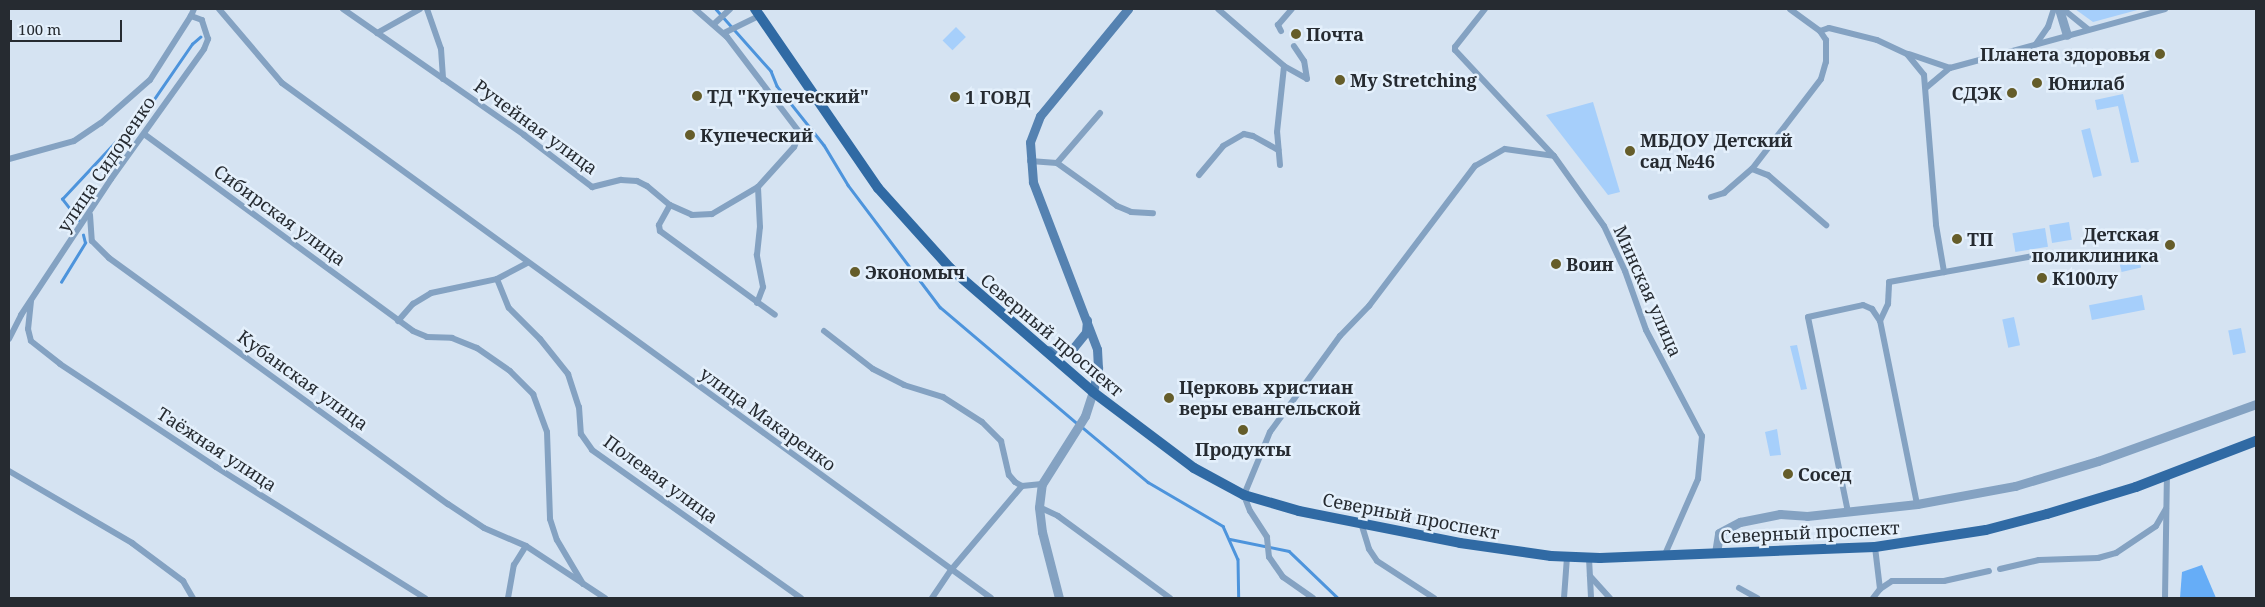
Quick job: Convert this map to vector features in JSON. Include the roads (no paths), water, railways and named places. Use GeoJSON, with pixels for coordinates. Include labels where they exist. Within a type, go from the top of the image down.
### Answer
{"type":"FeatureCollection","features":[{"type":"Feature","properties":{"kind":"main road"},"geometry":{"type":"LineString","coordinates":[[1093,392],[1098,368],[1097,349],[1087,317],[1040,202],[1030,161],[1032,135],[1040,116],[1128,9]]}},
{"type":"Feature","properties":{"kind":"main road","name":"Северный проспект"},"geometry":{"type":"LineString","coordinates":[[757,12],[873,181],[907,223],[950,268],[1042,350],[1093,392],[1194,468],[1244,495],[1362,526],[1494,549],[1567,557],[1589,558],[1875,547],[1986,530],[2106,497],[2256,441]]}},
{"type":"Feature","properties":{"kind":"main road"},"geometry":{"type":"LineString","coordinates":[[1042,350],[1060,353],[1074,347],[1086,332],[1087,317]]}},
{"type":"Feature","properties":{"kind":"street"},"geometry":{"type":"LineString","coordinates":[[9,159],[74,140],[101,123],[158,69],[194,9]]}},
{"type":"Feature","properties":{"kind":"street","name":"улица Макаренко"},"geometry":{"type":"LineString","coordinates":[[219,9],[282,83],[527,264],[991,598]]}},
{"type":"Feature","properties":{"kind":"street","name":"Ручейная улица"},"geometry":{"type":"LineString","coordinates":[[342,9],[443,79],[592,187],[621,180],[637,181],[670,205],[692,215],[712,214],[758,187],[794,147],[800,133],[725,32]]}},
{"type":"Feature","properties":{"kind":"street"},"geometry":{"type":"LineString","coordinates":[[377,33],[420,9]]}},
{"type":"Feature","properties":{"kind":"street"},"geometry":{"type":"LineString","coordinates":[[427,9],[441,49],[443,79]]}},
{"type":"Feature","properties":{"kind":"street"},"geometry":{"type":"LineString","coordinates":[[695,9],[725,32],[757,12]]}},
{"type":"Feature","properties":{"kind":"street"},"geometry":{"type":"LineString","coordinates":[[1218,9],[1284,66],[1307,79],[1304,61],[1294,46]]}},
{"type":"Feature","properties":{"kind":"street"},"geometry":{"type":"LineString","coordinates":[[1281,31],[1278,25],[1292,9]]}},
{"type":"Feature","properties":{"kind":"street","name":"Минская улица"},"geometry":{"type":"LineString","coordinates":[[1485,9],[1455,47],[1554,156],[1604,226],[1625,271],[1646,330],[1702,436],[1698,479],[1665,554]]}},
{"type":"Feature","properties":{"kind":"street"},"geometry":{"type":"LineString","coordinates":[[1711,197],[1736,185],[1752,169],[1821,79],[1826,62],[1826,40],[1821,32],[1790,9]]}},
{"type":"Feature","properties":{"kind":"street"},"geometry":{"type":"LineString","coordinates":[[2036,44],[2048,27],[2054,9]]}},
{"type":"Feature","properties":{"kind":"street"},"geometry":{"type":"LineString","coordinates":[[2059,9],[2066,35]]}},
{"type":"Feature","properties":{"kind":"street"},"geometry":{"type":"LineString","coordinates":[[2063,9],[2088,29]]}},
{"type":"Feature","properties":{"kind":"street"},"geometry":{"type":"LineString","coordinates":[[1927,87],[1950,68],[2165,9]]}},
{"type":"Feature","properties":{"kind":"street"},"geometry":{"type":"LineString","coordinates":[[714,24],[728,11]]}},
{"type":"Feature","properties":{"kind":"street","name":"улица Сидоренко"},"geometry":{"type":"LineString","coordinates":[[9,339],[31,301],[204,49],[208,39],[202,20],[191,16]]}},
{"type":"Feature","properties":{"kind":"street"},"geometry":{"type":"LineString","coordinates":[[1821,32],[1829,28],[1855,33],[1907,54],[1950,68]]}},
{"type":"Feature","properties":{"kind":"street"},"geometry":{"type":"LineString","coordinates":[[1907,54],[1924,75],[1927,87],[1936,225],[1944,272]]}},
{"type":"Feature","properties":{"kind":"street"},"geometry":{"type":"LineString","coordinates":[[1280,165],[1278,150],[1284,66]]}},
{"type":"Feature","properties":{"kind":"street"},"geometry":{"type":"LineString","coordinates":[[1057,163],[1100,113]]}},
{"type":"Feature","properties":{"kind":"street","name":"Сибирская улица"},"geometry":{"type":"LineString","coordinates":[[144,134],[398,321],[427,337],[452,338],[477,348],[510,370],[533,394],[547,432],[550,519],[557,540],[582,584]]}},
{"type":"Feature","properties":{"kind":"street"},"geometry":{"type":"LineString","coordinates":[[1199,175],[1223,146],[1244,134],[1254,136],[1278,150]]}},
{"type":"Feature","properties":{"kind":"street"},"geometry":{"type":"LineString","coordinates":[[1313,598],[1284,577],[1269,557],[1262,526],[1250,511],[1244,495],[1270,432],[1303,384],[1340,336],[1369,306],[1475,166],[1505,149],[1554,156]]}},
{"type":"Feature","properties":{"kind":"street"},"geometry":{"type":"LineString","coordinates":[[1030,161],[1057,163],[1117,206],[1131,212],[1153,213]]}},
{"type":"Feature","properties":{"kind":"street"},"geometry":{"type":"LineString","coordinates":[[1752,169],[1768,175],[1826,225]]}},
{"type":"Feature","properties":{"kind":"street"},"geometry":{"type":"LineString","coordinates":[[757,303],[763,287],[756,255],[760,227],[758,187]]}},
{"type":"Feature","properties":{"kind":"street"},"geometry":{"type":"LineString","coordinates":[[670,205],[659,225],[660,231],[775,315]]}},
{"type":"Feature","properties":{"kind":"street","name":"Кубанская улица"},"geometry":{"type":"LineString","coordinates":[[90,215],[89,230],[98,250],[448,504],[484,528],[526,546],[605,598]]}},
{"type":"Feature","properties":{"kind":"street"},"geometry":{"type":"LineString","coordinates":[[1880,321],[1888,304],[1890,282],[2044,254]]}},
{"type":"Feature","properties":{"kind":"street"},"geometry":{"type":"LineString","coordinates":[[398,321],[413,304],[431,294],[497,279],[527,264]]}},
{"type":"Feature","properties":{"kind":"street","name":"Полевая улица"},"geometry":{"type":"LineString","coordinates":[[497,279],[509,308],[540,339],[568,374],[580,407],[581,434],[592,450],[801,598]]}},
{"type":"Feature","properties":{"kind":"street","name":"Таёжная улица"},"geometry":{"type":"LineString","coordinates":[[31,301],[28,329],[31,341],[60,364],[216,467],[425,598]]}},
{"type":"Feature","properties":{"kind":"street"},"geometry":{"type":"LineString","coordinates":[[1848,512],[1808,317],[1863,305],[1872,309],[1880,321],[1917,504]]}},
{"type":"Feature","properties":{"kind":"street"},"geometry":{"type":"LineString","coordinates":[[824,330],[873,369],[904,385],[943,397],[982,422],[1001,441],[1009,475],[1022,486]]}},
{"type":"Feature","properties":{"kind":"street"},"geometry":{"type":"LineString","coordinates":[[1059,598],[1042,532],[1039,507],[1042,484],[1085,416],[1093,392]]}},
{"type":"Feature","properties":{"kind":"street"},"geometry":{"type":"LineString","coordinates":[[1716,553],[1719,533],[1740,522],[1780,514],[1807,516],[1965,497],[2041,479],[2256,404]]}},
{"type":"Feature","properties":{"kind":"street"},"geometry":{"type":"LineString","coordinates":[[9,471],[132,543],[182,582],[192,598]]}},
{"type":"Feature","properties":{"kind":"street"},"geometry":{"type":"LineString","coordinates":[[2165,598],[2167,475]]}},
{"type":"Feature","properties":{"kind":"street"},"geometry":{"type":"LineString","coordinates":[[932,598],[951,570],[1022,486],[1042,484]]}},
{"type":"Feature","properties":{"kind":"street"},"geometry":{"type":"LineString","coordinates":[[1039,507],[1058,516],[1170,598]]}},
{"type":"Feature","properties":{"kind":"street"},"geometry":{"type":"LineString","coordinates":[[2000,569],[2040,560],[2098,558],[2116,553],[2156,526],[2166,509]]}},
{"type":"Feature","properties":{"kind":"street"},"geometry":{"type":"LineString","coordinates":[[1362,526],[1368,549],[1377,561],[1434,598]]}},
{"type":"Feature","properties":{"kind":"street"},"geometry":{"type":"LineString","coordinates":[[508,598],[514,565],[526,546]]}},
{"type":"Feature","properties":{"kind":"street"},"geometry":{"type":"LineString","coordinates":[[1875,547],[1880,589]]}},
{"type":"Feature","properties":{"kind":"street"},"geometry":{"type":"LineString","coordinates":[[1564,598],[1567,557]]}},
{"type":"Feature","properties":{"kind":"street"},"geometry":{"type":"LineString","coordinates":[[1589,558],[1591,598]]}},
{"type":"Feature","properties":{"kind":"street"},"geometry":{"type":"LineString","coordinates":[[1874,598],[1880,589],[1892,581],[1944,581],[1989,571]]}},
{"type":"Feature","properties":{"kind":"street"},"geometry":{"type":"LineString","coordinates":[[1590,576],[1610,598]]}},
{"type":"Feature","properties":{"kind":"street"},"geometry":{"type":"LineString","coordinates":[[1739,588],[1756,598]]}},
{"type":"Feature","properties":{"kind":"waterway"},"geometry":{"type":"LineString","coordinates":[[716,9],[771,71],[777,86],[824,145],[848,185],[940,307],[1078,424]]}},
{"type":"Feature","properties":{"kind":"waterway"},"geometry":{"type":"LineString","coordinates":[[80,222],[62,199],[150,105],[192,44],[200,37]]}},
{"type":"Feature","properties":{"kind":"waterway"},"geometry":{"type":"LineString","coordinates":[[61,282],[85,243],[83,235]]}},
{"type":"Feature","properties":{"kind":"waterway"},"geometry":{"type":"LineString","coordinates":[[1082,427],[1148,482],[1223,526],[1238,559],[1239,598]]}},
{"type":"Feature","properties":{"kind":"waterway"},"geometry":{"type":"LineString","coordinates":[[1230,539],[1289,551],[1338,598]]}},
{"type":"Feature","properties":{"kind":"place","name":"Почта"},"geometry":{"type":"Point","coordinates":[1296,34]}},
{"type":"Feature","properties":{"kind":"place","name":"Планета здоровья"},"geometry":{"type":"Point","coordinates":[2160,54]}},
{"type":"Feature","properties":{"kind":"place","name":"My Stretching"},"geometry":{"type":"Point","coordinates":[1340,80]}},
{"type":"Feature","properties":{"kind":"place","name":"Юнилаб"},"geometry":{"type":"Point","coordinates":[2037,83]}},
{"type":"Feature","properties":{"kind":"place","name":"СДЭК"},"geometry":{"type":"Point","coordinates":[2012,93]}},
{"type":"Feature","properties":{"kind":"place","name":"ТД \"Купеческий\""},"geometry":{"type":"Point","coordinates":[697,96]}},
{"type":"Feature","properties":{"kind":"place","name":"1 ГОВД"},"geometry":{"type":"Point","coordinates":[955,97]}},
{"type":"Feature","properties":{"kind":"place","name":"Купеческий"},"geometry":{"type":"Point","coordinates":[690,135]}},
{"type":"Feature","properties":{"kind":"place","name":"МБДОУ Детский сад №46"},"geometry":{"type":"Point","coordinates":[1630,151]}},
{"type":"Feature","properties":{"kind":"place","name":"ТП"},"geometry":{"type":"Point","coordinates":[1957,239]}},
{"type":"Feature","properties":{"kind":"place","name":"Детская поликлиника"},"geometry":{"type":"Point","coordinates":[2170,245]}},
{"type":"Feature","properties":{"kind":"place","name":"Воин"},"geometry":{"type":"Point","coordinates":[1556,264]}},
{"type":"Feature","properties":{"kind":"place","name":"Экономыч"},"geometry":{"type":"Point","coordinates":[855,272]}},
{"type":"Feature","properties":{"kind":"place","name":"К100лу"},"geometry":{"type":"Point","coordinates":[2042,278]}},
{"type":"Feature","properties":{"kind":"place","name":"Церковь христиан веры евангельской"},"geometry":{"type":"Point","coordinates":[1169,398]}},
{"type":"Feature","properties":{"kind":"place","name":"Продукты"},"geometry":{"type":"Point","coordinates":[1243,430]}},
{"type":"Feature","properties":{"kind":"place","name":"Сосед"},"geometry":{"type":"Point","coordinates":[1788,474]}}]}
